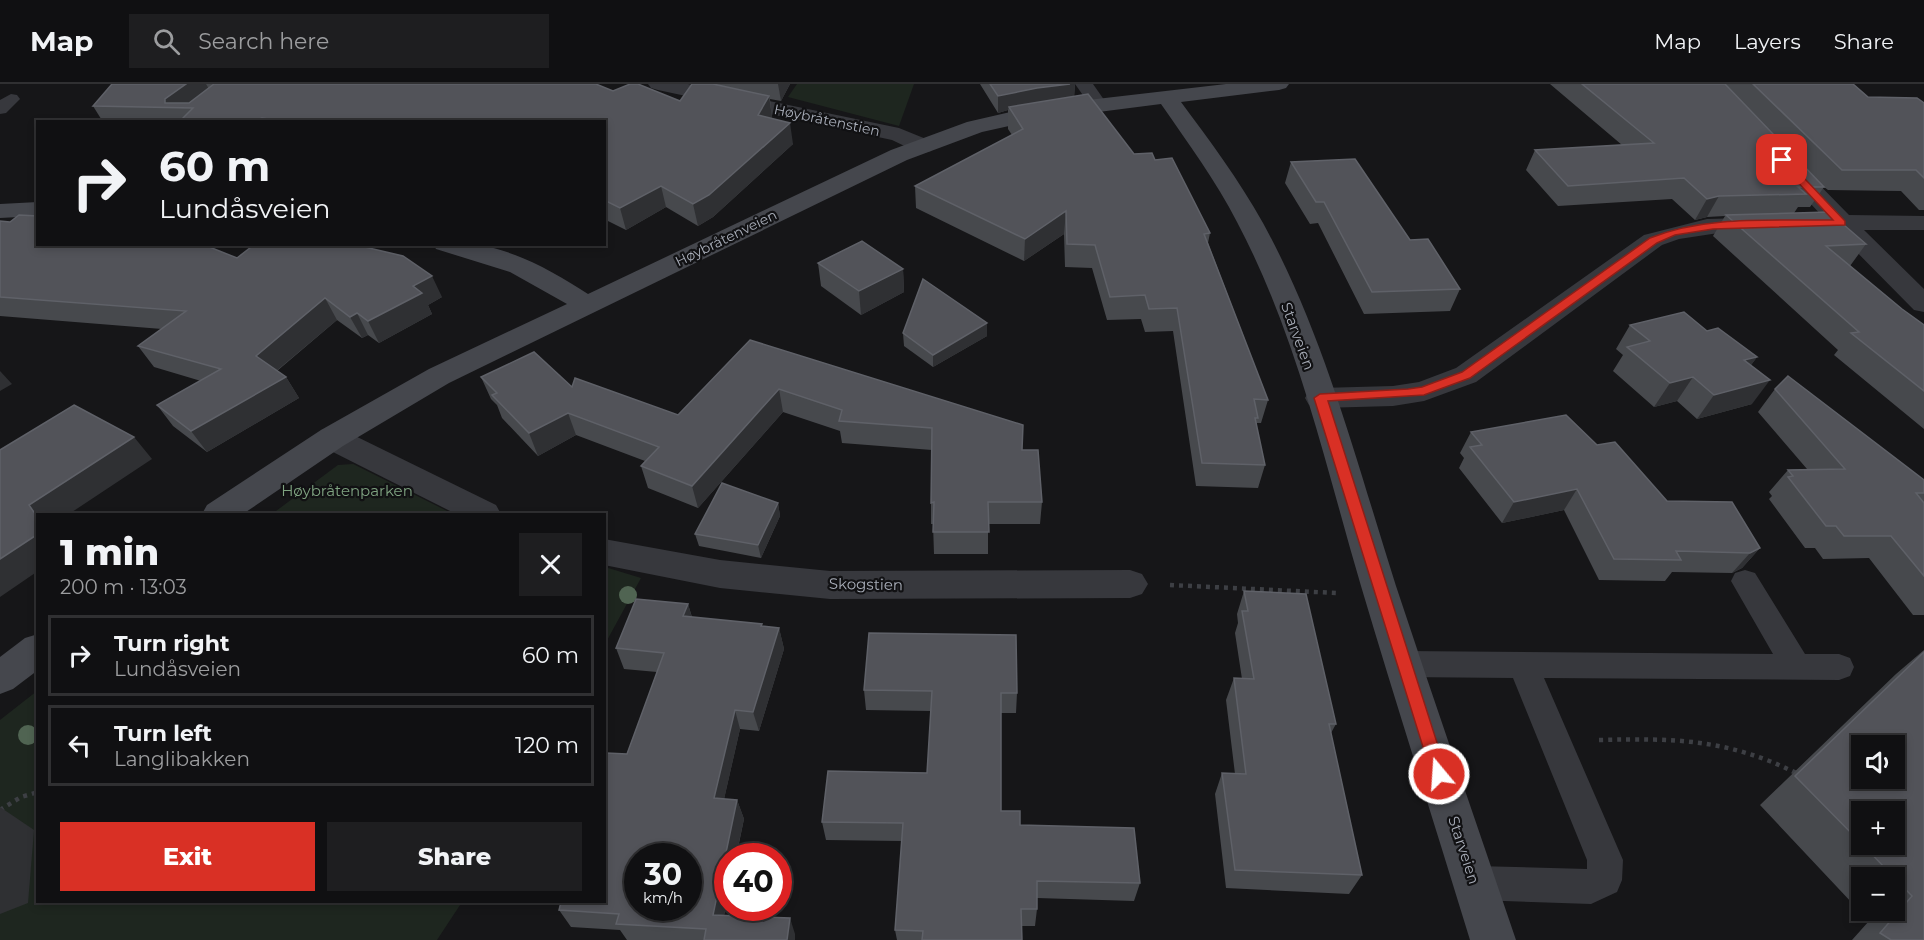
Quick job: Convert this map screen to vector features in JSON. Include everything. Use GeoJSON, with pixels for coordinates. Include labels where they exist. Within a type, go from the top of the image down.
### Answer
{"type":"FeatureCollection","features":[{"type":"Feature","properties":{"kind":"street","name":"Høybråtenstien"},"geometry":{"type":"LineString","coordinates":[[658,84],[899,135],[923,146]]}},
{"type":"Feature","properties":{"kind":"street","name":"Høybråtenveien"},"geometry":{"type":"LineString","coordinates":[[220,513],[332,438],[439,376],[863,172],[923,146],[975,127],[1091,94],[1182,91],[1279,84]]}},
{"type":"Feature","properties":{"kind":"street","name":"Starveien"},"geometry":{"type":"LineString","coordinates":[[1182,91],[1218,169],[1259,241],[1290,311],[1320,398],[1403,664],[1493,940]]}},
{"type":"Feature","properties":{"kind":"street"},"geometry":{"type":"LineString","coordinates":[[1774,151],[1842,223],[1924,304]]}},
{"type":"Feature","properties":{"kind":"street"},"geometry":{"type":"LineString","coordinates":[[0,211],[36,209]]}},
{"type":"Feature","properties":{"kind":"street"},"geometry":{"type":"LineString","coordinates":[[1320,398],[1393,396],[1424,391],[1466,375],[1653,240],[1673,232],[1713,226],[1924,223]]}},
{"type":"Feature","properties":{"kind":"street"},"geometry":{"type":"LineString","coordinates":[[452,246],[514,263],[555,283],[586,304]]}},
{"type":"Feature","properties":{"kind":"street"},"geometry":{"type":"LineString","coordinates":[[332,438],[482,513]]}},
{"type":"Feature","properties":{"kind":"street","name":"Skogstien"},"geometry":{"type":"LineString","coordinates":[[606,552],[720,574],[830,585],[1130,584]]}},
{"type":"Feature","properties":{"kind":"street"},"geometry":{"type":"LineString","coordinates":[[0,678],[36,651]]}},
{"type":"Feature","properties":{"kind":"lane"},"geometry":{"type":"LineString","coordinates":[[1745,581],[1797,667]]}},
{"type":"Feature","properties":{"kind":"lane"},"geometry":{"type":"LineString","coordinates":[[1403,664],[1839,667]]}},
{"type":"Feature","properties":{"kind":"lane"},"geometry":{"type":"LineString","coordinates":[[1475,883],[1591,886],[1604,880],[1605,860],[1524,666]]}},
{"type":"Feature","properties":{"kind":"path"},"geometry":{"type":"LineString","coordinates":[[1130,584],[1381,594]]}},
{"type":"Feature","properties":{"kind":"path"},"geometry":{"type":"LineString","coordinates":[[1555,741],[1665,738],[1712,742],[1748,751],[1802,776]]}},
{"type":"Feature","properties":{"kind":"path"},"geometry":{"type":"LineString","coordinates":[[0,810],[21,797],[36,793]]}},
{"type":"Feature","properties":{"kind":"green space"},"geometry":{"type":"Polygon","coordinates":[[[797,84],[914,84],[899,126],[788,97],[797,84]]]}},
{"type":"Feature","properties":{"kind":"green space","name":"Høybråtenparken"},"geometry":{"type":"Polygon","coordinates":[[[353,464],[451,513],[273,513],[338,465],[353,464]]]}},
{"type":"Feature","properties":{"kind":"green space"},"geometry":{"type":"Polygon","coordinates":[[[606,568],[641,578],[606,642],[606,568]]]}},
{"type":"Feature","properties":{"kind":"green space"},"geometry":{"type":"Polygon","coordinates":[[[36,692],[36,903],[461,903],[437,940],[0,940],[0,720],[36,692]]]}},
{"type":"Feature","properties":{"kind":"building"},"geometry":{"type":"Polygon","coordinates":[[[112,84],[186,84],[165,99],[165,103],[189,103],[214,84],[596,84],[613,91],[630,84],[638,84],[680,101],[692,84],[713,84],[769,96],[758,115],[790,123],[709,195],[693,204],[661,186],[620,208],[606,201],[606,120],[275,120],[262,118],[256,120],[181,120],[193,108],[93,106],[112,84]]]}},
{"type":"Feature","properties":{"kind":"building"},"geometry":{"type":"Polygon","coordinates":[[[990,84],[1070,84],[998,96],[990,84]]]}},
{"type":"Feature","properties":{"kind":"building"},"geometry":{"type":"Polygon","coordinates":[[[1582,84],[1725,84],[1824,187],[1798,187],[1806,194],[1719,196],[1707,199],[1684,178],[1568,186],[1535,150],[1654,143],[1582,84]]]}},
{"type":"Feature","properties":{"kind":"building"},"geometry":{"type":"Polygon","coordinates":[[[1753,84],[1853,84],[1868,97],[1917,98],[1924,103],[1924,178],[1916,170],[1842,170],[1753,84]]]}},
{"type":"Feature","properties":{"kind":"building"},"geometry":{"type":"Polygon","coordinates":[[[1088,94],[1134,154],[1152,153],[1155,160],[1172,158],[1210,233],[1204,234],[1268,400],[1254,399],[1258,418],[1255,418],[1265,465],[1202,463],[1177,308],[1149,309],[1145,295],[1110,297],[1095,245],[1067,244],[1066,211],[1025,239],[915,186],[1023,129],[1009,107],[1088,94]]]}},
{"type":"Feature","properties":{"kind":"building"},"geometry":{"type":"Polygon","coordinates":[[[1355,159],[1410,240],[1428,239],[1460,289],[1372,292],[1324,202],[1316,202],[1291,162],[1355,159]]]}},
{"type":"Feature","properties":{"kind":"building"},"geometry":{"type":"Polygon","coordinates":[[[1829,212],[1866,244],[1826,246],[1924,325],[1924,391],[1851,333],[1859,332],[1726,215],[1829,212]]]}},
{"type":"Feature","properties":{"kind":"building"},"geometry":{"type":"Polygon","coordinates":[[[19,215],[36,216],[36,246],[207,246],[237,258],[252,246],[360,246],[403,256],[432,276],[413,286],[422,293],[368,321],[357,313],[350,317],[325,298],[256,356],[286,377],[191,431],[157,405],[221,369],[138,346],[186,311],[0,297],[0,221],[10,222],[19,215]]]}},
{"type":"Feature","properties":{"kind":"building"},"geometry":{"type":"Polygon","coordinates":[[[862,241],[903,269],[859,291],[818,263],[862,241]]]}},
{"type":"Feature","properties":{"kind":"building"},"geometry":{"type":"Polygon","coordinates":[[[923,279],[987,323],[933,355],[903,333],[923,279]]]}},
{"type":"Feature","properties":{"kind":"building"},"geometry":{"type":"Polygon","coordinates":[[[1684,312],[1707,331],[1718,328],[1757,357],[1744,360],[1770,380],[1714,395],[1693,377],[1670,383],[1627,347],[1650,341],[1630,325],[1684,312]]]}},
{"type":"Feature","properties":{"kind":"building"},"geometry":{"type":"Polygon","coordinates":[[[750,340],[1023,425],[1022,450],[1038,450],[1042,502],[988,502],[989,532],[933,532],[932,428],[839,421],[842,410],[779,389],[692,486],[641,466],[659,447],[568,413],[529,433],[492,395],[497,393],[481,377],[534,352],[572,387],[575,378],[678,415],[750,340]]]}},
{"type":"Feature","properties":{"kind":"building"},"geometry":{"type":"Polygon","coordinates":[[[1788,376],[1924,480],[1924,493],[1916,493],[1924,503],[1924,576],[1891,536],[1844,536],[1836,526],[1826,526],[1788,477],[1793,476],[1788,470],[1845,469],[1775,389],[1788,376]]]}},
{"type":"Feature","properties":{"kind":"building"},"geometry":{"type":"Polygon","coordinates":[[[74,405],[134,437],[29,505],[36,515],[36,535],[0,559],[0,450],[74,405]]]}},
{"type":"Feature","properties":{"kind":"building"},"geometry":{"type":"Polygon","coordinates":[[[1566,415],[1597,445],[1615,442],[1667,501],[1732,502],[1760,548],[1750,553],[1676,551],[1681,560],[1614,559],[1577,489],[1514,502],[1470,447],[1482,445],[1471,432],[1566,415]]]}},
{"type":"Feature","properties":{"kind":"building"},"geometry":{"type":"Polygon","coordinates":[[[722,483],[778,503],[758,545],[695,534],[722,483]]]}},
{"type":"Feature","properties":{"kind":"building"},"geometry":{"type":"Polygon","coordinates":[[[1244,591],[1306,594],[1336,724],[1329,724],[1362,875],[1235,870],[1222,773],[1246,774],[1234,678],[1254,679],[1242,611],[1248,611],[1244,591]]]}},
{"type":"Feature","properties":{"kind":"building"},"geometry":{"type":"Polygon","coordinates":[[[636,599],[688,604],[683,616],[762,624],[761,626],[779,628],[753,712],[735,710],[714,798],[737,800],[728,843],[714,843],[713,915],[714,921],[790,921],[787,940],[704,940],[706,929],[616,924],[619,914],[559,910],[561,903],[606,903],[606,756],[607,753],[627,754],[664,653],[616,648],[636,599]]]}},
{"type":"Feature","properties":{"kind":"building"},"geometry":{"type":"Polygon","coordinates":[[[869,633],[1016,635],[1017,693],[1001,693],[1001,811],[1020,811],[1020,825],[1134,828],[1140,883],[1037,881],[1037,909],[1021,909],[1022,940],[922,940],[923,931],[895,930],[903,823],[822,822],[828,771],[927,773],[932,691],[864,690],[869,633]]]}},
{"type":"Feature","properties":{"kind":"building"},"geometry":{"type":"Polygon","coordinates":[[[1924,652],[1924,940],[1891,940],[1880,933],[1890,921],[1905,921],[1905,904],[1912,896],[1905,889],[1905,867],[1884,867],[1873,855],[1905,855],[1905,801],[1851,801],[1851,833],[1795,776],[1924,652]]]}},
{"type":"Feature","properties":{"kind":"route"},"geometry":{"type":"LineString","coordinates":[[1439,774],[1320,398],[1393,396],[1424,391],[1466,375],[1653,240],[1673,232],[1739,224],[1842,223],[1782,160]]}}]}
